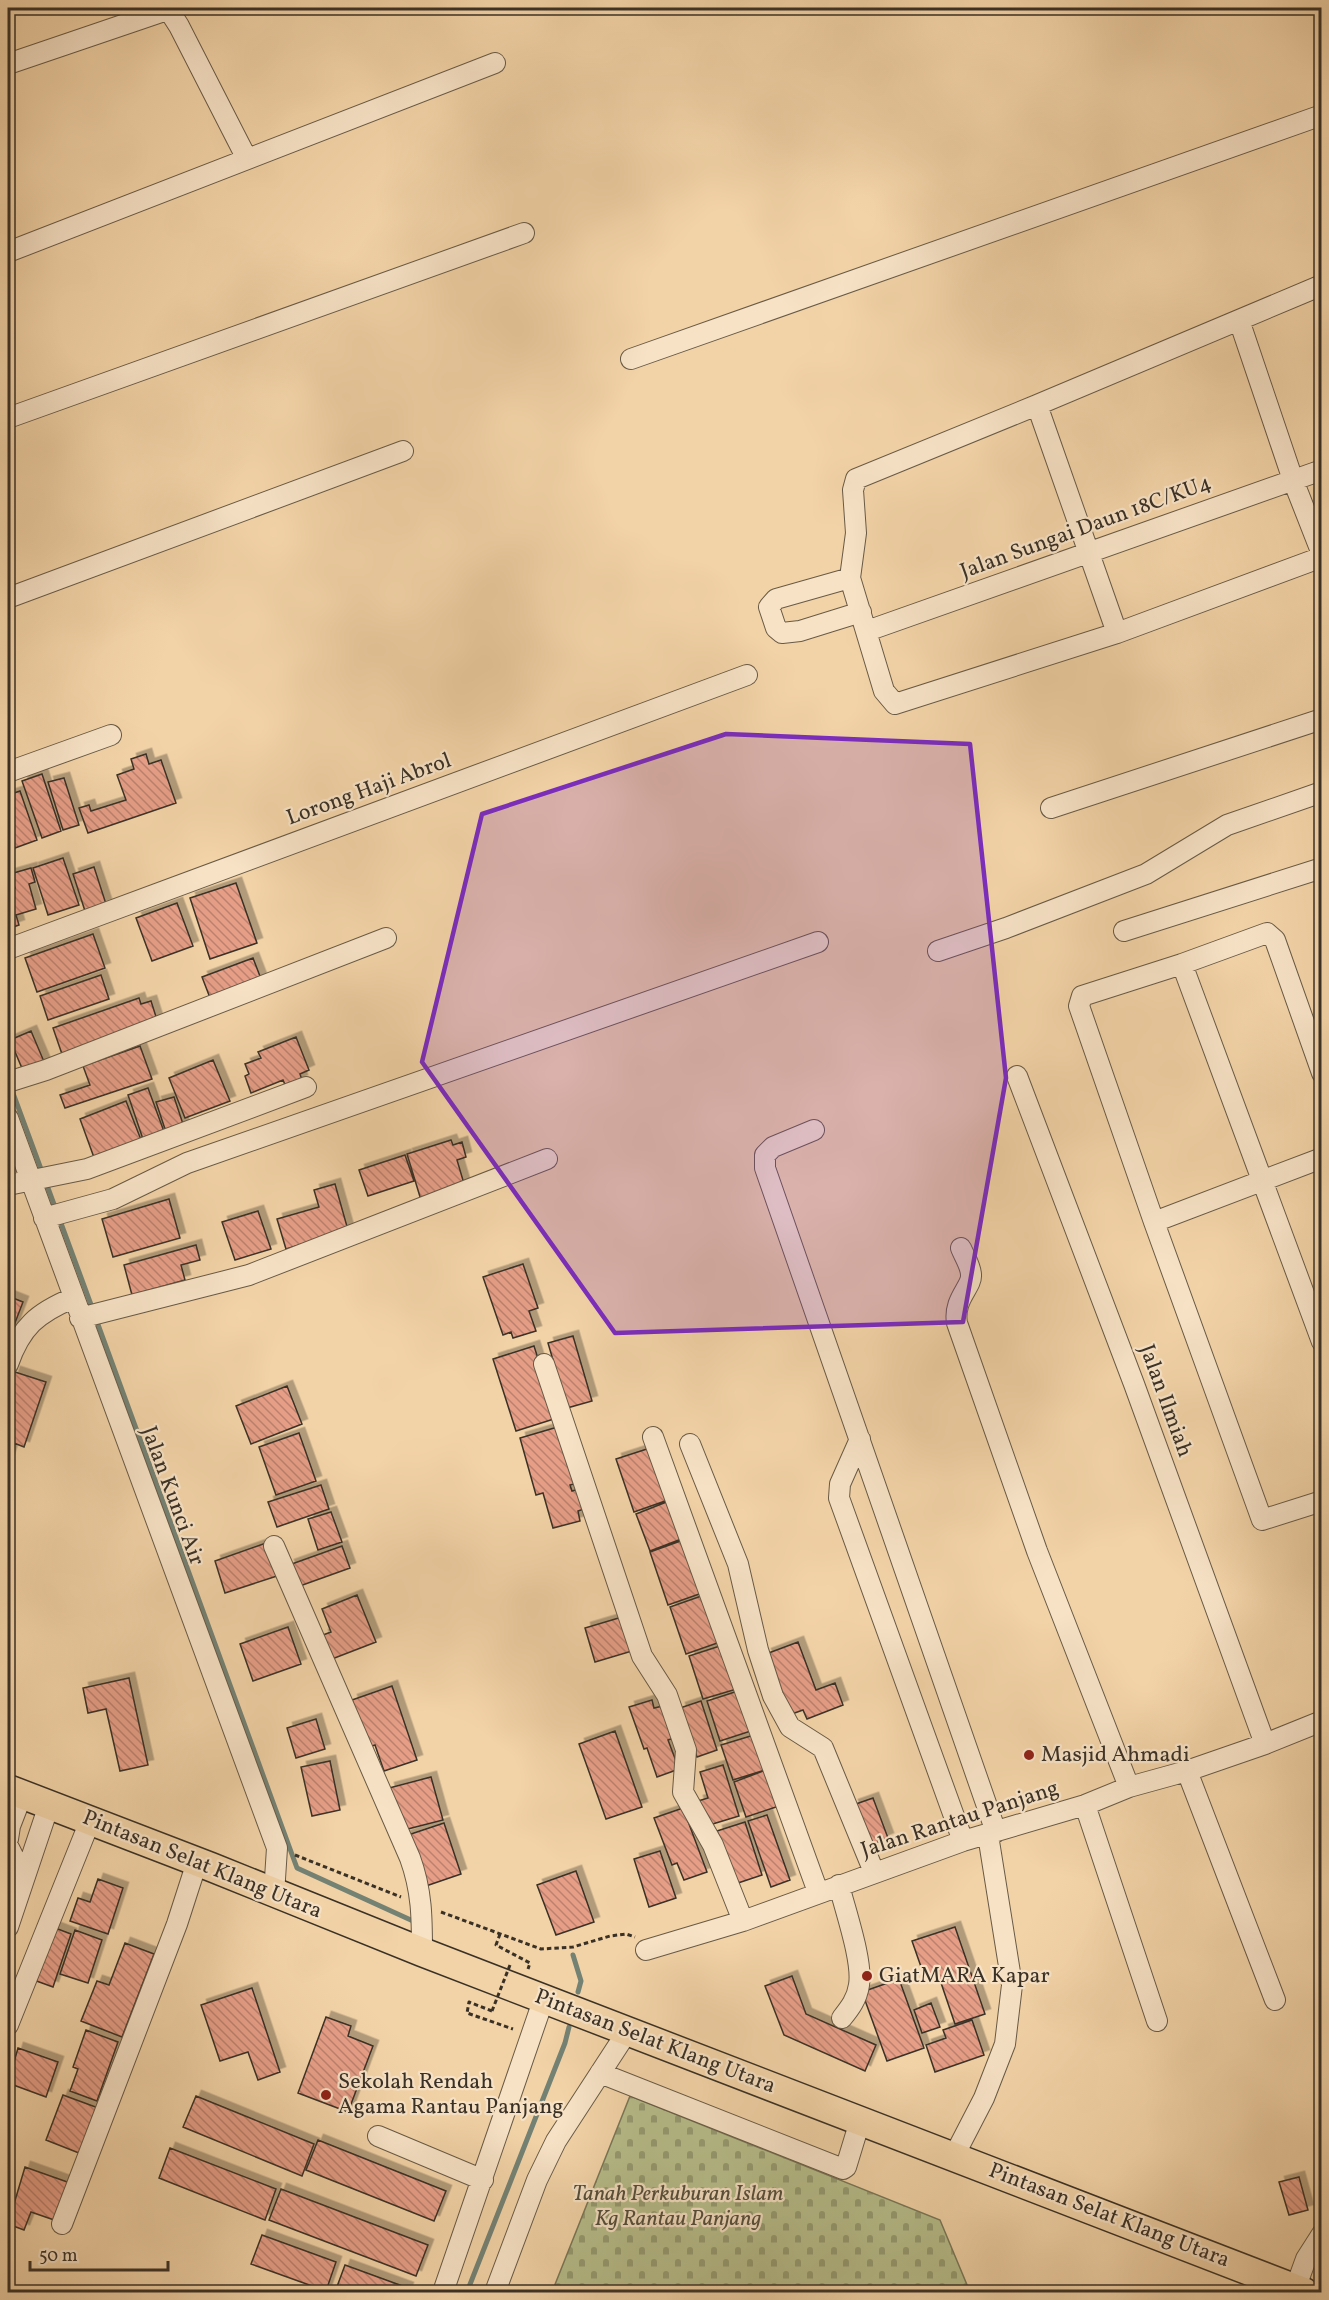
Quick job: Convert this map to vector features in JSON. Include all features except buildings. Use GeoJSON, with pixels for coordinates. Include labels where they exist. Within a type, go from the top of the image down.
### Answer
{"type":"FeatureCollection","features":[{"type":"Feature","properties":{"kind":"highway","name":"Pintasan Selat Klang Utara"},"geometry":{"type":"LineString","coordinates":[[15,1792],[627,2032],[954,2156],[1298,2291]]}},
{"type":"Feature","properties":{"kind":"street"},"geometry":{"type":"LineString","coordinates":[[8,64],[161,12],[170,12],[247,159]]}},
{"type":"Feature","properties":{"kind":"street"},"geometry":{"type":"LineString","coordinates":[[8,252],[495,63]]}},
{"type":"Feature","properties":{"kind":"street"},"geometry":{"type":"LineString","coordinates":[[631,359],[1322,116]]}},
{"type":"Feature","properties":{"kind":"street"},"geometry":{"type":"LineString","coordinates":[[8,418],[524,233]]}},
{"type":"Feature","properties":{"kind":"street"},"geometry":{"type":"LineString","coordinates":[[1239,320],[1293,480],[1322,556],[1117,633],[895,704],[884,692],[850,578],[856,533],[853,490],[856,479],[1322,285]]}},
{"type":"Feature","properties":{"kind":"street"},"geometry":{"type":"LineString","coordinates":[[1037,405],[1117,633]]}},
{"type":"Feature","properties":{"kind":"street"},"geometry":{"type":"LineString","coordinates":[[8,598],[403,451]]}},
{"type":"Feature","properties":{"kind":"street","name":"Jalan Sungai Daun 18C/KU4"},"geometry":{"type":"LineString","coordinates":[[867,631],[1322,470]]}},
{"type":"Feature","properties":{"kind":"street"},"geometry":{"type":"LineString","coordinates":[[850,578],[776,599],[769,607],[776,628],[782,633],[800,631],[861,612]]}},
{"type":"Feature","properties":{"kind":"street","name":"Lorong Haji Abrol"},"geometry":{"type":"LineString","coordinates":[[8,949],[747,675]]}},
{"type":"Feature","properties":{"kind":"street"},"geometry":{"type":"LineString","coordinates":[[1051,808],[1322,719]]}},
{"type":"Feature","properties":{"kind":"street"},"geometry":{"type":"LineString","coordinates":[[8,772],[111,735]]}},
{"type":"Feature","properties":{"kind":"street"},"geometry":{"type":"LineString","coordinates":[[938,951],[1006,928],[1146,874],[1227,825],[1322,792]]}},
{"type":"Feature","properties":{"kind":"street"},"geometry":{"type":"LineString","coordinates":[[1124,931],[1322,868]]}},
{"type":"Feature","properties":{"kind":"street"},"geometry":{"type":"LineString","coordinates":[[1322,1073],[1273,936],[1267,933],[1182,964],[1082,996],[1079,1000],[1154,1222],[1262,1520],[1322,1501]]}},
{"type":"Feature","properties":{"kind":"street"},"geometry":{"type":"LineString","coordinates":[[12,1081],[46,1070],[387,938]]}},
{"type":"Feature","properties":{"kind":"street"},"geometry":{"type":"LineString","coordinates":[[53,1216],[113,1199],[187,1163],[818,942]]}},
{"type":"Feature","properties":{"kind":"street"},"geometry":{"type":"LineString","coordinates":[[1182,964],[1322,1342]]}},
{"type":"Feature","properties":{"kind":"street","name":"Jalan Ilmiah"},"geometry":{"type":"LineString","coordinates":[[1017,1076],[1134,1384],[1265,1744]]}},
{"type":"Feature","properties":{"kind":"street"},"geometry":{"type":"LineString","coordinates":[[8,1185],[87,1169],[306,1087]]}},
{"type":"Feature","properties":{"kind":"street","name":"Jalan Kunci Air"},"geometry":{"type":"LineString","coordinates":[[8,1118],[39,1178],[53,1216],[73,1298],[89,1315],[277,1848],[274,1894]]}},
{"type":"Feature","properties":{"kind":"street"},"geometry":{"type":"LineString","coordinates":[[814,1130],[773,1147],[765,1155],[765,1168],[860,1439],[992,1833],[1012,1985],[1005,2044],[984,2097],[954,2156]]}},
{"type":"Feature","properties":{"kind":"street"},"geometry":{"type":"LineString","coordinates":[[1154,1222],[1322,1158]]}},
{"type":"Feature","properties":{"kind":"street"},"geometry":{"type":"LineString","coordinates":[[89,1315],[249,1275],[547,1159]]}},
{"type":"Feature","properties":{"kind":"street"},"geometry":{"type":"LineString","coordinates":[[961,1248],[971,1273],[971,1279],[957,1306],[957,1323],[1037,1551],[1129,1787]]}},
{"type":"Feature","properties":{"kind":"street"},"geometry":{"type":"LineString","coordinates":[[8,1364],[30,1323],[49,1308],[73,1298]]}},
{"type":"Feature","properties":{"kind":"street"},"geometry":{"type":"LineString","coordinates":[[544,1364],[642,1656],[667,1695],[686,1750],[683,1792],[712,1845],[743,1921]]}},
{"type":"Feature","properties":{"kind":"street"},"geometry":{"type":"LineString","coordinates":[[653,1437],[818,1892]]}},
{"type":"Feature","properties":{"kind":"street"},"geometry":{"type":"LineString","coordinates":[[860,1439],[840,1484],[839,1498],[963,1841]]}},
{"type":"Feature","properties":{"kind":"street"},"geometry":{"type":"LineString","coordinates":[[690,1444],[738,1564],[758,1650],[773,1696],[790,1727],[823,1748],[874,1872]]}},
{"type":"Feature","properties":{"kind":"street"},"geometry":{"type":"LineString","coordinates":[[274,1546],[417,1877],[422,1906],[422,1952]]}},
{"type":"Feature","properties":{"kind":"street","name":"Jalan Rantau Panjang"},"geometry":{"type":"LineString","coordinates":[[646,1950],[743,1921],[839,1884],[963,1841],[1084,1805],[1129,1787],[1187,1771],[1322,1721]]}},
{"type":"Feature","properties":{"kind":"street"},"geometry":{"type":"LineString","coordinates":[[1187,1771],[1275,2000]]}},
{"type":"Feature","properties":{"kind":"street"},"geometry":{"type":"LineString","coordinates":[[8,1839],[15,1792]]}},
{"type":"Feature","properties":{"kind":"street"},"geometry":{"type":"LineString","coordinates":[[8,1927],[49,1805]]}},
{"type":"Feature","properties":{"kind":"street"},"geometry":{"type":"LineString","coordinates":[[1084,1805],[1157,2021]]}},
{"type":"Feature","properties":{"kind":"street"},"geometry":{"type":"LineString","coordinates":[[8,2025],[90,1821]]}},
{"type":"Feature","properties":{"kind":"street"},"geometry":{"type":"LineString","coordinates":[[8,1846],[24,1878]]}},
{"type":"Feature","properties":{"kind":"street"},"geometry":{"type":"LineString","coordinates":[[62,2224],[179,1916],[197,1862]]}},
{"type":"Feature","properties":{"kind":"street"},"geometry":{"type":"LineString","coordinates":[[839,1884],[858,1961],[859,1984],[852,2007],[842,2018]]}},
{"type":"Feature","properties":{"kind":"street"},"geometry":{"type":"LineString","coordinates":[[443,2292],[544,1998]]}},
{"type":"Feature","properties":{"kind":"street"},"geometry":{"type":"LineString","coordinates":[[495,2292],[537,2180],[556,2141],[627,2032]]}},
{"type":"Feature","properties":{"kind":"street"},"geometry":{"type":"LineString","coordinates":[[600,2073],[843,2169],[846,2167],[860,2121]]}},
{"type":"Feature","properties":{"kind":"street"},"geometry":{"type":"LineString","coordinates":[[378,2136],[483,2180]]}},
{"type":"Feature","properties":{"kind":"street"},"geometry":{"type":"LineString","coordinates":[[1298,2291],[1306,2259],[1322,2234]]}},
{"type":"Feature","properties":{"kind":"path"},"geometry":{"type":"LineString","coordinates":[[299,1857],[422,1906],[541,1949],[573,1947],[610,1936],[626,1934],[633,1935],[646,1950]]}},
{"type":"Feature","properties":{"kind":"path"},"geometry":{"type":"LineString","coordinates":[[500,1935],[496,1945],[530,1963],[527,1971]]}},
{"type":"Feature","properties":{"kind":"path"},"geometry":{"type":"LineString","coordinates":[[497,2023],[467,2013],[469,2002],[492,2011],[510,1965],[518,1968]]}},
{"type":"Feature","properties":{"kind":"highlighted area"},"geometry":{"type":"Polygon","coordinates":[[[726,734],[970,744],[1006,1078],[963,1322],[615,1333],[422,1062],[482,814],[726,734]]]}},
{"type":"Feature","properties":{"kind":"green space","name":"Tanah Perkuburan Islam Kg Rantau Panjang"},"geometry":{"type":"Polygon","coordinates":[[[630,2096],[940,2220],[970,2292],[552,2292],[630,2096]]]}},
{"type":"Feature","properties":{"kind":"waterway"},"geometry":{"type":"LineString","coordinates":[[10,1085],[93,1310]]}},
{"type":"Feature","properties":{"kind":"waterway"},"geometry":{"type":"LineString","coordinates":[[96,1319],[297,1868],[413,1921]]}},
{"type":"Feature","properties":{"kind":"waterway"},"geometry":{"type":"LineString","coordinates":[[573,1955],[581,1981],[578,1992]]}},
{"type":"Feature","properties":{"kind":"waterway"},"geometry":{"type":"LineString","coordinates":[[467,2292],[565,2043],[569,2027]]}},
{"type":"Feature","properties":{"kind":"place","name":"Masjid Ahmadi"},"geometry":{"type":"Point","coordinates":[1029,1755]}},
{"type":"Feature","properties":{"kind":"place","name":"GiatMARA Kapar"},"geometry":{"type":"Point","coordinates":[867,1976]}},
{"type":"Feature","properties":{"kind":"place","name":"Sekolah Rendah Agama Rantau Panjang"},"geometry":{"type":"Point","coordinates":[326,2095]}}]}
